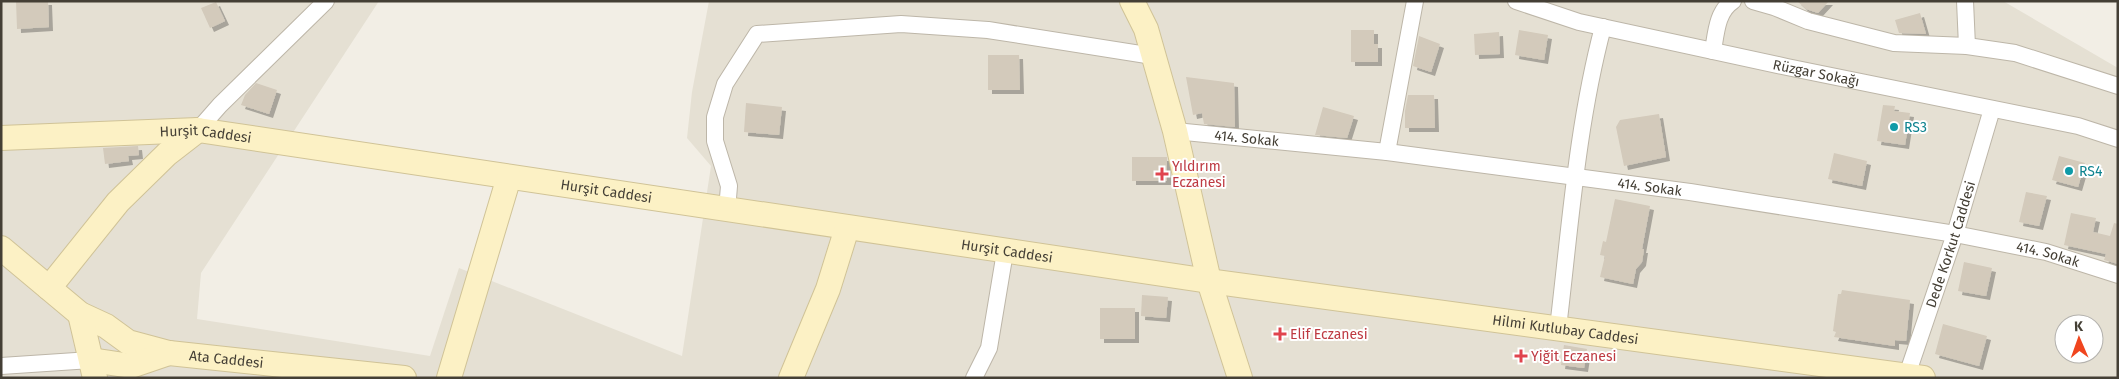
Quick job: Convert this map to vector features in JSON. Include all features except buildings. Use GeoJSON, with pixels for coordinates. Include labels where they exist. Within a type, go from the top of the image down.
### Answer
{"type":"FeatureCollection","features":[{"type":"Feature","properties":{"kind":"street"},"geometry":{"type":"LineString","coordinates":[[49,288],[118,202],[167,154],[198,130],[220,105],[326,1]]}},
{"type":"Feature","properties":{"kind":"street"},"geometry":{"type":"LineString","coordinates":[[1132,1],[1146,29],[1175,131],[1209,281],[1240,378]]}},
{"type":"Feature","properties":{"kind":"street"},"geometry":{"type":"LineString","coordinates":[[1387,152],[1416,1]]}},
{"type":"Feature","properties":{"kind":"street","name":"Rüzgar Sokağı"},"geometry":{"type":"LineString","coordinates":[[1516,1],[1552,14],[1603,27],[2078,126],[2118,139]]}},
{"type":"Feature","properties":{"kind":"street"},"geometry":{"type":"LineString","coordinates":[[1713,51],[1719,20],[1726,6],[1733,1]]}},
{"type":"Feature","properties":{"kind":"street"},"geometry":{"type":"LineString","coordinates":[[1754,1],[1808,21],[1894,43],[1967,46],[2015,53],[2118,86]]}},
{"type":"Feature","properties":{"kind":"street"},"geometry":{"type":"LineString","coordinates":[[1964,1],[1967,46]]}},
{"type":"Feature","properties":{"kind":"street"},"geometry":{"type":"LineString","coordinates":[[727,210],[730,186],[715,142],[714,117],[725,84],[757,34],[900,24],[988,30],[1153,56]]}},
{"type":"Feature","properties":{"kind":"street"},"geometry":{"type":"LineString","coordinates":[[1558,328],[1588,93],[1603,27]]}},
{"type":"Feature","properties":{"kind":"street","name":"Dede Korkut Caddesi"},"geometry":{"type":"LineString","coordinates":[[1912,377],[1992,109]]}},
{"type":"Feature","properties":{"kind":"street","name":"Hurşit Caddesi"},"geometry":{"type":"LineString","coordinates":[[1,138],[198,130],[1209,281]]}},
{"type":"Feature","properties":{"kind":"street","name":"414. Sokak"},"geometry":{"type":"LineString","coordinates":[[1175,131],[1387,152],[1576,176],[1954,234],[2046,252],[2118,275]]}},
{"type":"Feature","properties":{"kind":"street"},"geometry":{"type":"LineString","coordinates":[[448,378],[509,177]]}},
{"type":"Feature","properties":{"kind":"street"},"geometry":{"type":"LineString","coordinates":[[791,378],[828,289],[847,228]]}},
{"type":"Feature","properties":{"kind":"street"},"geometry":{"type":"LineString","coordinates":[[1,248],[80,314],[106,326],[128,342],[169,354]]}},
{"type":"Feature","properties":{"kind":"street"},"geometry":{"type":"LineString","coordinates":[[974,378],[989,348],[1005,252]]}},
{"type":"Feature","properties":{"kind":"street","name":"Hilmi Kutlubay Caddesi"},"geometry":{"type":"LineString","coordinates":[[1209,281],[1912,377]]}},
{"type":"Feature","properties":{"kind":"street"},"geometry":{"type":"LineString","coordinates":[[80,314],[93,369]]}},
{"type":"Feature","properties":{"kind":"street"},"geometry":{"type":"LineString","coordinates":[[128,342],[132,372]]}},
{"type":"Feature","properties":{"kind":"street"},"geometry":{"type":"LineString","coordinates":[[1,366],[132,372],[169,354]]}},
{"type":"Feature","properties":{"kind":"street","name":"Ata Caddesi"},"geometry":{"type":"LineString","coordinates":[[169,354],[393,377]]}},
{"type":"Feature","properties":{"kind":"shaded area"},"geometry":{"type":"Polygon","coordinates":[[[1,1],[379,1],[201,273],[197,319],[430,356],[459,268],[682,356],[711,166],[687,138],[692,92],[709,1],[2003,1],[2118,68],[2118,378],[1,378],[1,1]]]}},
{"type":"Feature","properties":{"kind":"place","name":"RS3"},"geometry":{"type":"Point","coordinates":[1894,127]}},
{"type":"Feature","properties":{"kind":"place","name":"RS4"},"geometry":{"type":"Point","coordinates":[2069,171]}},
{"type":"Feature","properties":{"kind":"place","name":"Yıldırım Eczanesi"},"geometry":{"type":"Point","coordinates":[1162,174]}},
{"type":"Feature","properties":{"kind":"place","name":"Elif Eczanesi"},"geometry":{"type":"Point","coordinates":[1280,334]}},
{"type":"Feature","properties":{"kind":"place","name":"Yiğit Eczanesi"},"geometry":{"type":"Point","coordinates":[1521,356]}}]}
